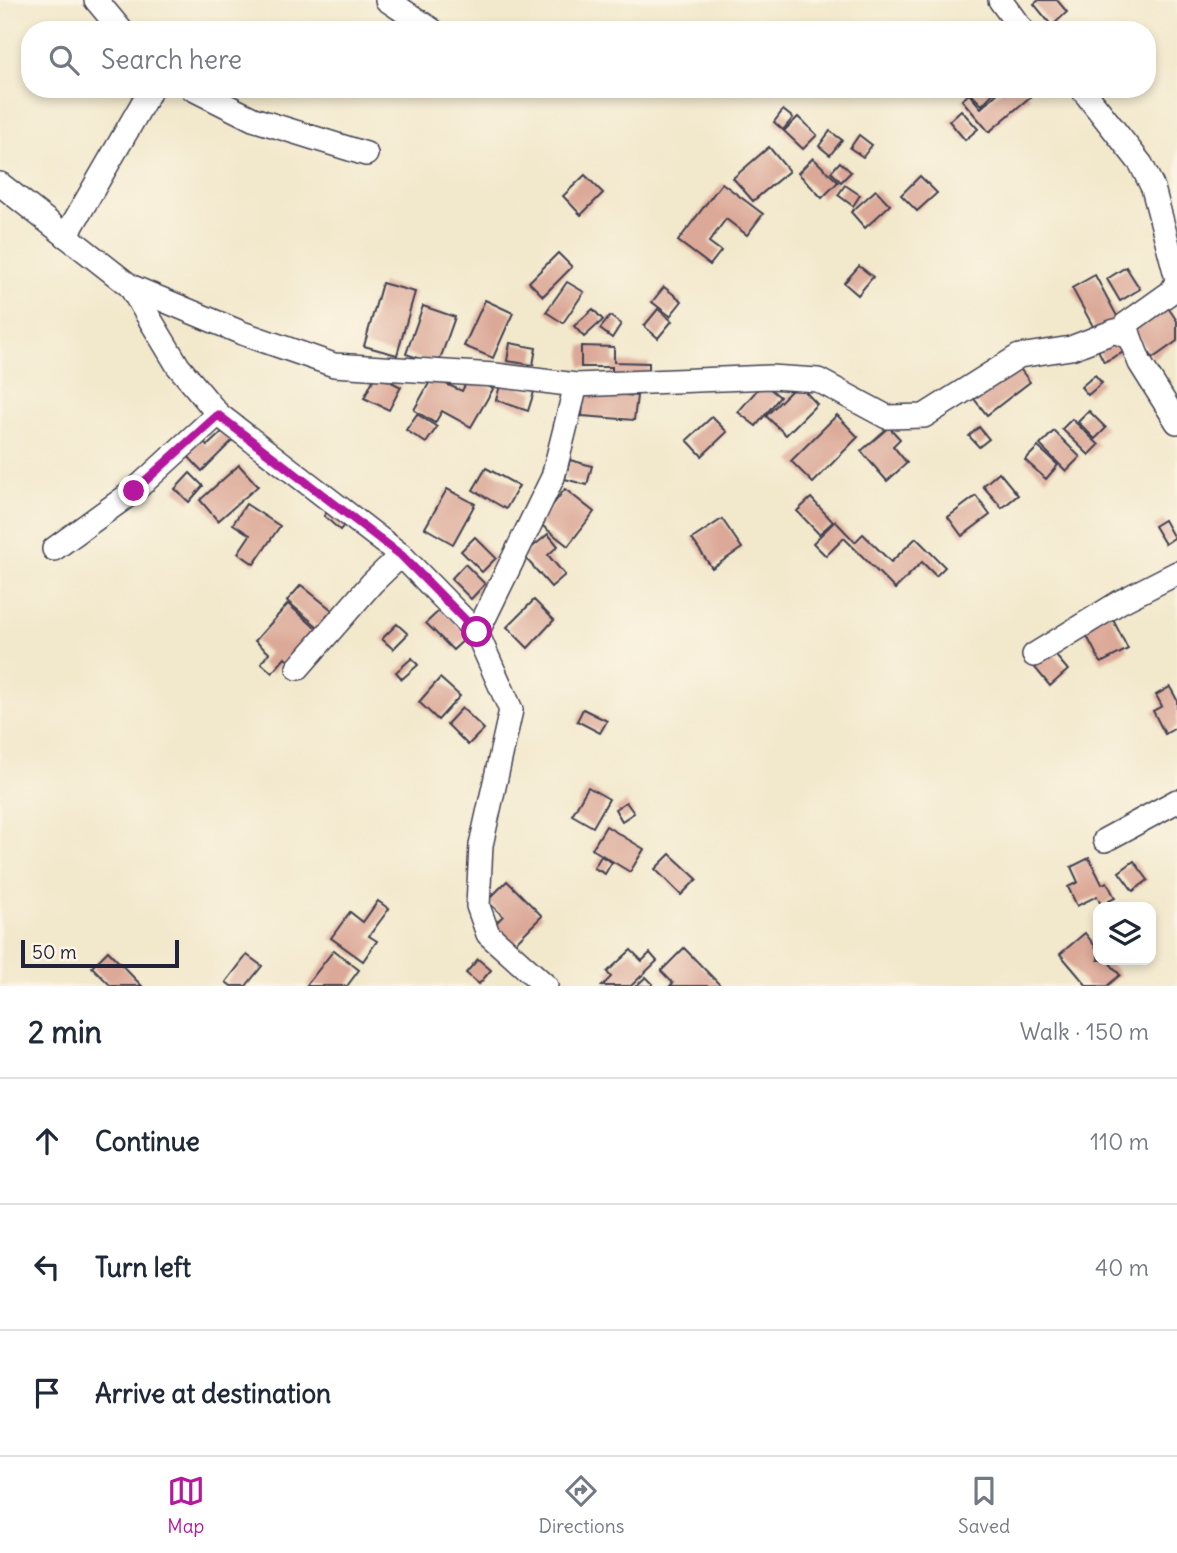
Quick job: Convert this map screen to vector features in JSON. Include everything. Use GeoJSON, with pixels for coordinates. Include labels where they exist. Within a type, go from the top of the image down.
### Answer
{"type":"FeatureCollection","features":[{"type":"Feature","properties":{"kind":"street"},"geometry":{"type":"LineString","coordinates":[[96,0],[114,21]]}},
{"type":"Feature","properties":{"kind":"street"},"geometry":{"type":"LineString","coordinates":[[387,0],[418,21]]}},
{"type":"Feature","properties":{"kind":"street"},"geometry":{"type":"LineString","coordinates":[[1000,0],[1015,21]]}},
{"type":"Feature","properties":{"kind":"street"},"geometry":{"type":"LineString","coordinates":[[66,236],[146,98]]}},
{"type":"Feature","properties":{"kind":"street"},"geometry":{"type":"LineString","coordinates":[[211,98],[253,119],[366,154]]}},
{"type":"Feature","properties":{"kind":"street"},"geometry":{"type":"LineString","coordinates":[[1089,98],[1141,163],[1153,188],[1177,280],[1171,292],[1126,324],[1140,363],[1177,422]]}},
{"type":"Feature","properties":{"kind":"street"},"geometry":{"type":"LineString","coordinates":[[0,184],[130,286],[242,333],[334,365],[495,375],[576,385],[770,377],[818,380],[887,417],[924,416],[1018,356],[1071,348],[1115,331],[1130,338]]}},
{"type":"Feature","properties":{"kind":"street"},"geometry":{"type":"LineString","coordinates":[[130,286],[178,366],[218,415],[401,555],[477,632],[511,710],[481,845],[478,906],[488,934],[546,986]]}},
{"type":"Feature","properties":{"kind":"street"},"geometry":{"type":"LineString","coordinates":[[477,632],[553,477],[576,385]]}},
{"type":"Feature","properties":{"kind":"street"},"geometry":{"type":"LineString","coordinates":[[54,549],[134,491],[218,415]]}},
{"type":"Feature","properties":{"kind":"street"},"geometry":{"type":"LineString","coordinates":[[299,668],[372,583],[401,555]]}},
{"type":"Feature","properties":{"kind":"street"},"geometry":{"type":"LineString","coordinates":[[1034,655],[1120,602],[1177,573]]}},
{"type":"Feature","properties":{"kind":"street"},"geometry":{"type":"LineString","coordinates":[[1105,840],[1177,802]]}},
{"type":"Feature","properties":{"kind":"building"},"geometry":{"type":"Polygon","coordinates":[[[1039,0],[1057,0],[1067,12],[1057,21],[1048,21],[1034,4],[1039,0]]]}},
{"type":"Feature","properties":{"kind":"building"},"geometry":{"type":"Polygon","coordinates":[[[972,98],[981,108],[992,98],[1029,98],[989,132],[962,100],[972,98]]]}},
{"type":"Feature","properties":{"kind":"building"},"geometry":{"type":"Polygon","coordinates":[[[975,98],[989,98],[982,105],[975,98]]]}},
{"type":"Feature","properties":{"kind":"building"},"geometry":{"type":"Polygon","coordinates":[[[783,110],[793,118],[783,130],[774,122],[783,110]]]}},
{"type":"Feature","properties":{"kind":"building"},"geometry":{"type":"Polygon","coordinates":[[[961,110],[978,129],[965,140],[949,121],[961,110]]]}},
{"type":"Feature","properties":{"kind":"building"},"geometry":{"type":"Polygon","coordinates":[[[798,117],[817,135],[803,149],[784,131],[798,117]]]}},
{"type":"Feature","properties":{"kind":"building"},"geometry":{"type":"Polygon","coordinates":[[[830,131],[842,140],[830,155],[819,146],[830,131]]]}},
{"type":"Feature","properties":{"kind":"building"},"geometry":{"type":"Polygon","coordinates":[[[859,135],[872,145],[863,157],[850,148],[859,135]]]}},
{"type":"Feature","properties":{"kind":"building"},"geometry":{"type":"Polygon","coordinates":[[[769,147],[789,171],[753,201],[733,178],[769,147]]]}},
{"type":"Feature","properties":{"kind":"building"},"geometry":{"type":"Polygon","coordinates":[[[813,158],[838,182],[822,198],[798,173],[813,158]]]}},
{"type":"Feature","properties":{"kind":"building"},"geometry":{"type":"Polygon","coordinates":[[[840,162],[851,172],[841,182],[831,172],[840,162]]]}},
{"type":"Feature","properties":{"kind":"building"},"geometry":{"type":"Polygon","coordinates":[[[585,175],[603,193],[581,215],[563,196],[585,175]]]}},
{"type":"Feature","properties":{"kind":"building"},"geometry":{"type":"Polygon","coordinates":[[[920,176],[937,193],[917,211],[901,195],[920,176]]]}},
{"type":"Feature","properties":{"kind":"building"},"geometry":{"type":"Polygon","coordinates":[[[722,183],[763,214],[747,235],[726,219],[709,242],[721,251],[710,265],[678,241],[722,183]]]}},
{"type":"Feature","properties":{"kind":"building"},"geometry":{"type":"Polygon","coordinates":[[[845,185],[860,195],[853,206],[838,195],[845,185]]]}},
{"type":"Feature","properties":{"kind":"building"},"geometry":{"type":"Polygon","coordinates":[[[876,190],[890,205],[865,228],[851,212],[876,190]]]}},
{"type":"Feature","properties":{"kind":"building"},"geometry":{"type":"Polygon","coordinates":[[[558,253],[572,267],[543,296],[529,282],[558,253]]]}},
{"type":"Feature","properties":{"kind":"building"},"geometry":{"type":"Polygon","coordinates":[[[859,266],[873,277],[858,295],[844,283],[859,266]]]}},
{"type":"Feature","properties":{"kind":"building"},"geometry":{"type":"Polygon","coordinates":[[[1126,267],[1140,289],[1120,301],[1107,279],[1126,267]]]}},
{"type":"Feature","properties":{"kind":"building"},"geometry":{"type":"Polygon","coordinates":[[[1095,275],[1118,318],[1095,330],[1072,288],[1095,275]]]}},
{"type":"Feature","properties":{"kind":"building"},"geometry":{"type":"Polygon","coordinates":[[[567,282],[584,292],[563,323],[546,312],[567,282]]]}},
{"type":"Feature","properties":{"kind":"building"},"geometry":{"type":"Polygon","coordinates":[[[382,283],[415,292],[397,355],[364,346],[382,283]]]}},
{"type":"Feature","properties":{"kind":"building"},"geometry":{"type":"Polygon","coordinates":[[[664,287],[682,301],[670,316],[652,302],[664,287]]]}},
{"type":"Feature","properties":{"kind":"building"},"geometry":{"type":"Polygon","coordinates":[[[485,300],[513,313],[493,358],[464,346],[485,300]]]}},
{"type":"Feature","properties":{"kind":"building"},"geometry":{"type":"Polygon","coordinates":[[[1165,303],[1177,321],[1177,341],[1153,358],[1131,327],[1165,303]]]}},
{"type":"Feature","properties":{"kind":"building"},"geometry":{"type":"Polygon","coordinates":[[[423,306],[455,317],[438,365],[406,354],[423,306]]]}},
{"type":"Feature","properties":{"kind":"building"},"geometry":{"type":"Polygon","coordinates":[[[593,309],[603,320],[584,337],[574,326],[593,309]]]}},
{"type":"Feature","properties":{"kind":"building"},"geometry":{"type":"Polygon","coordinates":[[[658,309],[672,321],[658,338],[644,326],[658,309]]]}},
{"type":"Feature","properties":{"kind":"building"},"geometry":{"type":"Polygon","coordinates":[[[610,316],[621,324],[612,338],[600,329],[610,316]]]}},
{"type":"Feature","properties":{"kind":"building"},"geometry":{"type":"Polygon","coordinates":[[[1116,336],[1124,352],[1104,362],[1096,346],[1116,336]]]}},
{"type":"Feature","properties":{"kind":"building"},"geometry":{"type":"Polygon","coordinates":[[[510,343],[536,348],[533,365],[507,361],[510,343]]]}},
{"type":"Feature","properties":{"kind":"building"},"geometry":{"type":"Polygon","coordinates":[[[581,346],[614,347],[614,362],[649,363],[649,376],[612,376],[612,367],[581,367],[581,346]]]}},
{"type":"Feature","properties":{"kind":"building"},"geometry":{"type":"Polygon","coordinates":[[[1018,366],[1030,382],[987,415],[974,399],[1018,366]]]}},
{"type":"Feature","properties":{"kind":"building"},"geometry":{"type":"Polygon","coordinates":[[[376,374],[401,387],[389,410],[364,398],[376,374]]]}},
{"type":"Feature","properties":{"kind":"building"},"geometry":{"type":"Polygon","coordinates":[[[1095,375],[1102,383],[1088,395],[1081,387],[1095,375]]]}},
{"type":"Feature","properties":{"kind":"building"},"geometry":{"type":"Polygon","coordinates":[[[470,376],[493,389],[471,427],[442,411],[435,423],[414,410],[432,378],[462,391],[470,376]]]}},
{"type":"Feature","properties":{"kind":"building"},"geometry":{"type":"Polygon","coordinates":[[[501,382],[534,392],[528,411],[496,400],[501,382]]]}},
{"type":"Feature","properties":{"kind":"building"},"geometry":{"type":"Polygon","coordinates":[[[763,383],[780,397],[756,426],[738,412],[763,383]]]}},
{"type":"Feature","properties":{"kind":"building"},"geometry":{"type":"Polygon","coordinates":[[[798,384],[817,404],[786,435],[766,416],[798,384]]]}},
{"type":"Feature","properties":{"kind":"building"},"geometry":{"type":"Polygon","coordinates":[[[584,392],[637,396],[634,420],[582,416],[584,392]]]}},
{"type":"Feature","properties":{"kind":"building"},"geometry":{"type":"Polygon","coordinates":[[[1089,411],[1106,428],[1095,439],[1078,422],[1089,411]]]}},
{"type":"Feature","properties":{"kind":"building"},"geometry":{"type":"Polygon","coordinates":[[[417,414],[437,427],[426,443],[406,430],[417,414]]]}},
{"type":"Feature","properties":{"kind":"building"},"geometry":{"type":"Polygon","coordinates":[[[837,415],[858,437],[813,483],[791,461],[837,415]]]}},
{"type":"Feature","properties":{"kind":"building"},"geometry":{"type":"Polygon","coordinates":[[[712,417],[727,432],[702,456],[687,440],[712,417]]]}},
{"type":"Feature","properties":{"kind":"building"},"geometry":{"type":"Polygon","coordinates":[[[1072,419],[1099,445],[1089,455],[1062,429],[1072,419]]]}},
{"type":"Feature","properties":{"kind":"building"},"geometry":{"type":"Polygon","coordinates":[[[889,427],[900,439],[893,446],[907,463],[887,481],[861,451],[889,427]]]}},
{"type":"Feature","properties":{"kind":"building"},"geometry":{"type":"Polygon","coordinates":[[[979,427],[989,439],[979,447],[969,436],[979,427]]]}},
{"type":"Feature","properties":{"kind":"building"},"geometry":{"type":"Polygon","coordinates":[[[224,430],[234,439],[202,471],[183,451],[198,437],[207,446],[224,430]]]}},
{"type":"Feature","properties":{"kind":"building"},"geometry":{"type":"Polygon","coordinates":[[[1054,431],[1080,457],[1066,471],[1040,445],[1054,431]]]}},
{"type":"Feature","properties":{"kind":"building"},"geometry":{"type":"Polygon","coordinates":[[[1038,447],[1058,465],[1046,479],[1025,460],[1038,447]]]}},
{"type":"Feature","properties":{"kind":"building"},"geometry":{"type":"Polygon","coordinates":[[[570,460],[592,466],[587,485],[565,479],[570,460]]]}},
{"type":"Feature","properties":{"kind":"building"},"geometry":{"type":"Polygon","coordinates":[[[239,465],[258,486],[218,521],[200,500],[239,465]]]}},
{"type":"Feature","properties":{"kind":"building"},"geometry":{"type":"Polygon","coordinates":[[[486,468],[519,486],[506,509],[473,490],[486,468]]]}},
{"type":"Feature","properties":{"kind":"building"},"geometry":{"type":"Polygon","coordinates":[[[999,472],[1018,495],[1002,508],[983,486],[999,472]]]}},
{"type":"Feature","properties":{"kind":"building"},"geometry":{"type":"Polygon","coordinates":[[[190,473],[203,486],[189,502],[175,489],[190,473]]]}},
{"type":"Feature","properties":{"kind":"building"},"geometry":{"type":"Polygon","coordinates":[[[447,489],[475,504],[453,544],[425,528],[447,489]]]}},
{"type":"Feature","properties":{"kind":"building"},"geometry":{"type":"Polygon","coordinates":[[[565,489],[594,512],[568,546],[539,523],[565,489]]]}},
{"type":"Feature","properties":{"kind":"building"},"geometry":{"type":"Polygon","coordinates":[[[976,496],[990,515],[962,536],[948,517],[976,496]]]}},
{"type":"Feature","properties":{"kind":"building"},"geometry":{"type":"Polygon","coordinates":[[[811,498],[833,522],[819,534],[797,511],[811,498]]]}},
{"type":"Feature","properties":{"kind":"building"},"geometry":{"type":"Polygon","coordinates":[[[246,504],[280,526],[254,564],[238,553],[250,535],[233,524],[246,504]]]}},
{"type":"Feature","properties":{"kind":"building"},"geometry":{"type":"Polygon","coordinates":[[[332,506],[348,520],[340,530],[324,516],[332,506]]]}},
{"type":"Feature","properties":{"kind":"building"},"geometry":{"type":"Polygon","coordinates":[[[722,519],[742,548],[712,568],[692,539],[722,519]]]}},
{"type":"Feature","properties":{"kind":"building"},"geometry":{"type":"Polygon","coordinates":[[[1164,520],[1174,538],[1165,544],[1154,526],[1164,520]]]}},
{"type":"Feature","properties":{"kind":"building"},"geometry":{"type":"Polygon","coordinates":[[[835,521],[855,542],[863,534],[891,562],[916,538],[945,567],[936,576],[922,562],[895,589],[844,538],[826,556],[813,543],[835,521]]]}},
{"type":"Feature","properties":{"kind":"building"},"geometry":{"type":"Polygon","coordinates":[[[548,534],[558,546],[548,555],[565,575],[551,587],[523,555],[548,534]]]}},
{"type":"Feature","properties":{"kind":"building"},"geometry":{"type":"Polygon","coordinates":[[[475,537],[496,558],[482,572],[461,551],[475,537]]]}},
{"type":"Feature","properties":{"kind":"building"},"geometry":{"type":"Polygon","coordinates":[[[465,564],[485,584],[471,599],[451,579],[465,564]]]}},
{"type":"Feature","properties":{"kind":"building"},"geometry":{"type":"Polygon","coordinates":[[[301,585],[332,610],[318,627],[287,601],[301,585]]]}},
{"type":"Feature","properties":{"kind":"building"},"geometry":{"type":"Polygon","coordinates":[[[534,600],[554,620],[528,648],[507,627],[534,600]]]}},
{"type":"Feature","properties":{"kind":"building"},"geometry":{"type":"Polygon","coordinates":[[[288,604],[319,631],[294,666],[285,658],[272,673],[261,663],[269,653],[255,641],[288,604]]]}},
{"type":"Feature","properties":{"kind":"building"},"geometry":{"type":"Polygon","coordinates":[[[441,609],[468,636],[453,650],[426,623],[441,609]]]}},
{"type":"Feature","properties":{"kind":"building"},"geometry":{"type":"Polygon","coordinates":[[[1108,610],[1128,649],[1101,663],[1081,625],[1108,610]]]}},
{"type":"Feature","properties":{"kind":"building"},"geometry":{"type":"Polygon","coordinates":[[[397,624],[408,634],[393,649],[382,639],[397,624]]]}},
{"type":"Feature","properties":{"kind":"building"},"geometry":{"type":"Polygon","coordinates":[[[1045,643],[1068,670],[1050,686],[1027,658],[1045,643]]]}},
{"type":"Feature","properties":{"kind":"building"},"geometry":{"type":"Polygon","coordinates":[[[412,658],[418,665],[402,679],[396,672],[412,658]]]}},
{"type":"Feature","properties":{"kind":"building"},"geometry":{"type":"Polygon","coordinates":[[[440,678],[460,696],[438,720],[419,702],[440,678]]]}},
{"type":"Feature","properties":{"kind":"building"},"geometry":{"type":"Polygon","coordinates":[[[1170,687],[1177,700],[1177,727],[1165,734],[1153,711],[1162,706],[1156,695],[1170,687]]]}},
{"type":"Feature","properties":{"kind":"building"},"geometry":{"type":"Polygon","coordinates":[[[462,708],[484,729],[468,745],[447,724],[462,708]]]}},
{"type":"Feature","properties":{"kind":"building"},"geometry":{"type":"Polygon","coordinates":[[[583,709],[607,721],[600,733],[577,721],[583,709]]]}},
{"type":"Feature","properties":{"kind":"building"},"geometry":{"type":"Polygon","coordinates":[[[588,787],[609,799],[593,827],[572,815],[588,787]]]}},
{"type":"Feature","properties":{"kind":"building"},"geometry":{"type":"Polygon","coordinates":[[[626,802],[634,813],[622,821],[615,809],[626,802]]]}},
{"type":"Feature","properties":{"kind":"building"},"geometry":{"type":"Polygon","coordinates":[[[606,826],[644,849],[630,872],[592,849],[606,826]]]}},
{"type":"Feature","properties":{"kind":"building"},"geometry":{"type":"Polygon","coordinates":[[[670,854],[697,879],[681,895],[655,869],[670,854]]]}},
{"type":"Feature","properties":{"kind":"building"},"geometry":{"type":"Polygon","coordinates":[[[601,856],[612,862],[605,874],[594,868],[601,856]]]}},
{"type":"Feature","properties":{"kind":"building"},"geometry":{"type":"Polygon","coordinates":[[[1089,858],[1102,884],[1107,882],[1115,898],[1100,902],[1097,896],[1077,906],[1068,887],[1078,882],[1071,867],[1089,858]]]}},
{"type":"Feature","properties":{"kind":"building"},"geometry":{"type":"Polygon","coordinates":[[[1134,861],[1148,880],[1133,891],[1119,872],[1134,861]]]}},
{"type":"Feature","properties":{"kind":"building"},"geometry":{"type":"Polygon","coordinates":[[[507,881],[542,916],[512,946],[492,927],[503,916],[487,901],[507,881]]]}},
{"type":"Feature","properties":{"kind":"building"},"geometry":{"type":"Polygon","coordinates":[[[378,901],[389,909],[369,936],[377,941],[363,961],[331,938],[350,912],[363,922],[378,901]]]}},
{"type":"Feature","properties":{"kind":"building"},"geometry":{"type":"Polygon","coordinates":[[[1085,933],[1093,943],[1093,965],[1111,965],[1120,975],[1107,986],[1087,986],[1060,954],[1085,933]]]}},
{"type":"Feature","properties":{"kind":"building"},"geometry":{"type":"Polygon","coordinates":[[[684,948],[721,986],[670,986],[673,983],[661,971],[684,948]]]}},
{"type":"Feature","properties":{"kind":"building"},"geometry":{"type":"Polygon","coordinates":[[[334,950],[359,970],[347,986],[306,986],[334,950]]]}},
{"type":"Feature","properties":{"kind":"building"},"geometry":{"type":"Polygon","coordinates":[[[631,950],[642,961],[650,953],[657,961],[631,986],[602,986],[611,977],[607,972],[631,950]]]}},
{"type":"Feature","properties":{"kind":"building"},"geometry":{"type":"Polygon","coordinates":[[[108,951],[142,986],[111,986],[92,967],[108,951]]]}},
{"type":"Feature","properties":{"kind":"building"},"geometry":{"type":"Polygon","coordinates":[[[247,955],[262,966],[246,986],[231,986],[226,982],[247,955]]]}},
{"type":"Feature","properties":{"kind":"building"},"geometry":{"type":"Polygon","coordinates":[[[478,959],[491,970],[479,984],[466,973],[478,959]]]}},
{"type":"Feature","properties":{"kind":"building"},"geometry":{"type":"Polygon","coordinates":[[[646,977],[653,984],[651,986],[636,986],[646,977]]]}},
{"type":"Feature","properties":{"kind":"route"},"geometry":{"type":"LineString","coordinates":[[134,491],[218,415],[401,555],[477,632]]}}]}
